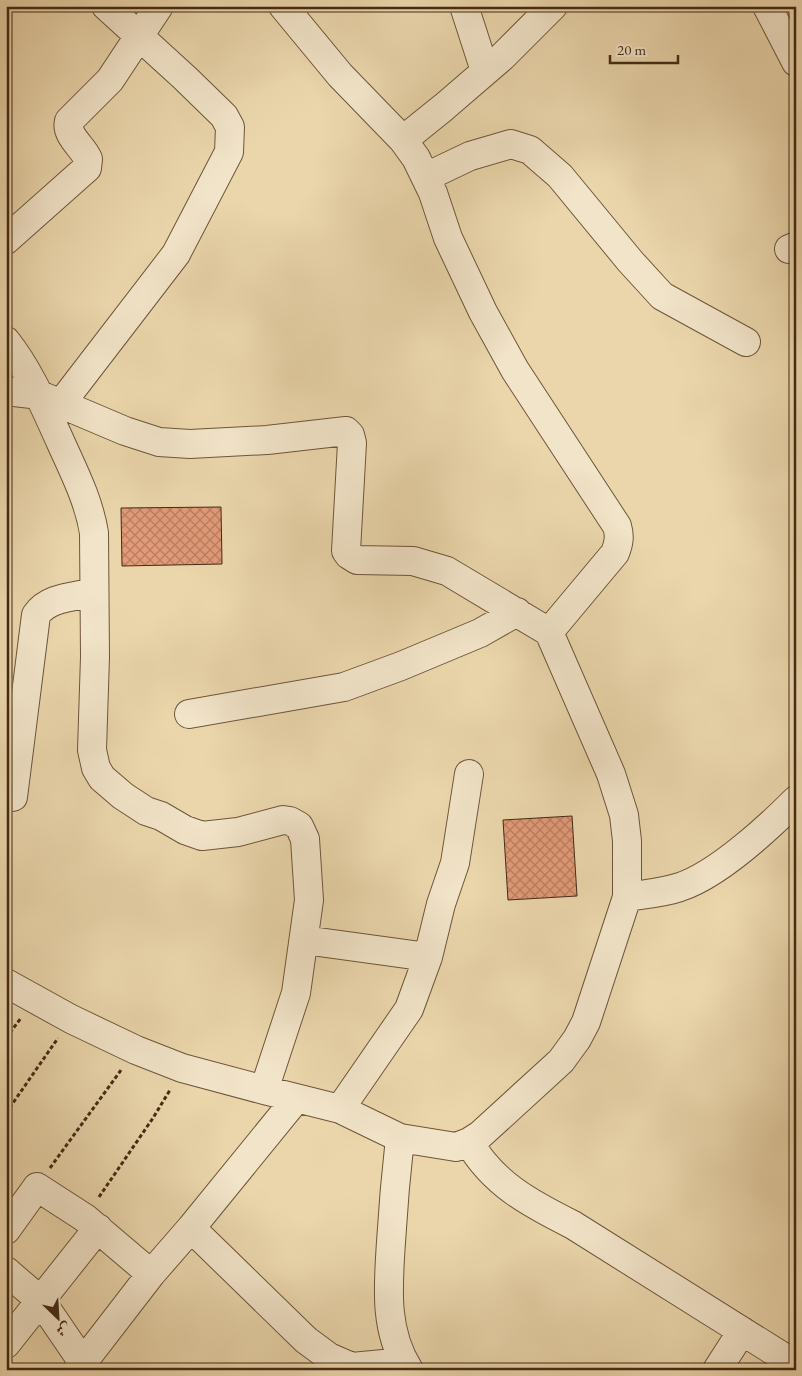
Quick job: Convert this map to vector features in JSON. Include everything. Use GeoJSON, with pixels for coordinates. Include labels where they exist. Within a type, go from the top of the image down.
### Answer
{"type":"FeatureCollection","features":[{"type":"Feature","properties":{"kind":"street"},"geometry":{"type":"LineString","coordinates":[[50,400],[176,254],[229,152],[230,127],[224,116],[106,6]]}},
{"type":"Feature","properties":{"kind":"street"},"geometry":{"type":"LineString","coordinates":[[6,240],[87,168],[88,159],[70,132],[69,121],[110,80],[160,6]]}},
{"type":"Feature","properties":{"kind":"street"},"geometry":{"type":"LineString","coordinates":[[283,6],[340,75],[403,140],[416,158],[426,177],[448,238],[483,312],[515,370],[617,526],[620,534],[616,553],[549,632]]}},
{"type":"Feature","properties":{"kind":"street"},"geometry":{"type":"LineString","coordinates":[[464,6],[485,72]]}},
{"type":"Feature","properties":{"kind":"street"},"geometry":{"type":"LineString","coordinates":[[403,140],[502,57],[553,6]]}},
{"type":"Feature","properties":{"kind":"street"},"geometry":{"type":"LineString","coordinates":[[766,6],[796,62]]}},
{"type":"Feature","properties":{"kind":"street"},"geometry":{"type":"LineString","coordinates":[[426,177],[470,156],[511,144],[530,150],[560,176],[630,261],[662,296],[746,342]]}},
{"type":"Feature","properties":{"kind":"street"},"geometry":{"type":"LineString","coordinates":[[6,341],[50,400],[91,514],[94,533],[92,750],[96,768],[102,778],[123,796],[146,811],[161,816],[184,830],[202,836],[238,832],[283,820],[290,821],[298,826],[305,839],[310,900],[296,994],[264,1090]]}},
{"type":"Feature","properties":{"kind":"street"},"geometry":{"type":"LineString","coordinates":[[6,391],[50,400],[125,431],[160,442],[190,444],[268,440],[346,431],[350,435],[352,443],[346,551],[357,560],[413,562],[447,571],[549,632],[611,774],[624,815],[627,841],[627,897],[586,1022],[577,1039],[561,1061],[480,1135],[456,1147],[400,1138],[340,1108],[296,1099],[182,1068],[136,1050],[71,1019],[6,983]]}},
{"type":"Feature","properties":{"kind":"street"},"geometry":{"type":"LineString","coordinates":[[13,797],[36,615],[41,607],[49,602],[94,592]]}},
{"type":"Feature","properties":{"kind":"street"},"geometry":{"type":"LineString","coordinates":[[189,714],[344,687],[401,666],[480,633],[516,612]]}},
{"type":"Feature","properties":{"kind":"street"},"geometry":{"type":"LineString","coordinates":[[340,1108],[409,1009],[428,957],[441,904],[455,863],[469,774]]}},
{"type":"Feature","properties":{"kind":"street"},"geometry":{"type":"LineString","coordinates":[[627,897],[679,888],[701,876],[718,866],[772,824],[796,800]]}},
{"type":"Feature","properties":{"kind":"street"},"geometry":{"type":"LineString","coordinates":[[304,940],[428,957]]}},
{"type":"Feature","properties":{"kind":"street"},"geometry":{"type":"LineString","coordinates":[[6,1271],[41,1301],[82,1368],[151,1274],[296,1099]]}},
{"type":"Feature","properties":{"kind":"street"},"geometry":{"type":"LineString","coordinates":[[191,1228],[306,1340],[329,1357],[352,1367],[407,1366],[393,1336],[388,1303],[394,1194],[400,1138]]}},
{"type":"Feature","properties":{"kind":"street"},"geometry":{"type":"LineString","coordinates":[[469,1142],[498,1180],[527,1200],[581,1230],[796,1365]]}},
{"type":"Feature","properties":{"kind":"street"},"geometry":{"type":"LineString","coordinates":[[6,1230],[37,1187],[91,1223],[151,1274]]}},
{"type":"Feature","properties":{"kind":"street"},"geometry":{"type":"LineString","coordinates":[[6,1344],[41,1301],[91,1223]]}},
{"type":"Feature","properties":{"kind":"street"},"geometry":{"type":"LineString","coordinates":[[717,1370],[742,1331]]}},
{"type":"Feature","properties":{"kind":"path"},"geometry":{"type":"LineString","coordinates":[[6,1113],[71,1019]]}},
{"type":"Feature","properties":{"kind":"path"},"geometry":{"type":"LineString","coordinates":[[37,1187],[136,1050]]}},
{"type":"Feature","properties":{"kind":"path"},"geometry":{"type":"LineString","coordinates":[[91,1223],[182,1068]]}},
{"type":"Feature","properties":{"kind":"building"},"geometry":{"type":"Polygon","coordinates":[[[221,507],[222,564],[122,566],[121,508],[221,507]]]}},
{"type":"Feature","properties":{"kind":"building"},"geometry":{"type":"Polygon","coordinates":[[[572,816],[577,896],[508,900],[503,820],[572,816]]]}}]}
